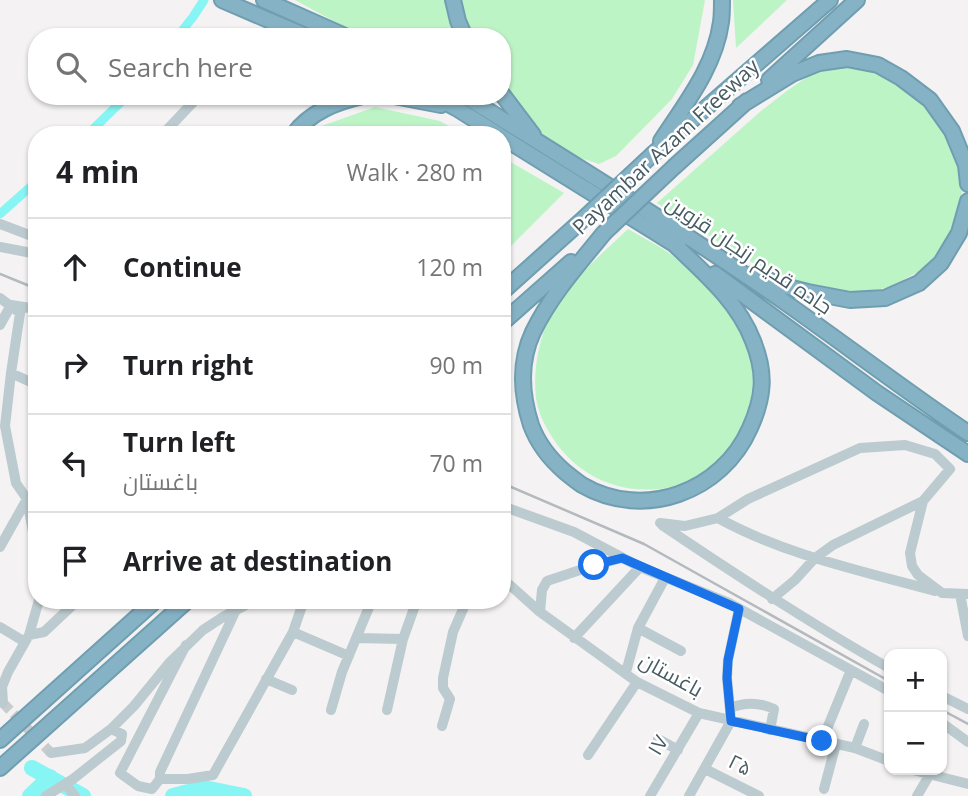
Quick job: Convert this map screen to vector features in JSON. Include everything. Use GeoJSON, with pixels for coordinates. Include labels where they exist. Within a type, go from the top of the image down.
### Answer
{"type":"FeatureCollection","features":[{"type":"Feature","properties":{"kind":"highway"},"geometry":{"type":"LineString","coordinates":[[222,0],[287,28]]}},
{"type":"Feature","properties":{"kind":"highway"},"geometry":{"type":"LineString","coordinates":[[264,0],[327,28]]}},
{"type":"Feature","properties":{"kind":"highway"},"geometry":{"type":"LineString","coordinates":[[453,0],[461,28]]}},
{"type":"Feature","properties":{"kind":"highway"},"geometry":{"type":"LineString","coordinates":[[653,154],[701,79],[721,23],[722,0]]}},
{"type":"Feature","properties":{"kind":"highway","name":"Payambar Azam Freeway"},"geometry":{"type":"LineString","coordinates":[[511,284],[653,154],[830,0]]}},
{"type":"Feature","properties":{"kind":"highway","name":"Payambar Azam Freeway"},"geometry":{"type":"LineString","coordinates":[[511,315],[857,0]]}},
{"type":"Feature","properties":{"kind":"highway"},"geometry":{"type":"LineString","coordinates":[[740,106],[792,74],[818,63],[848,59],[878,65],[930,100],[952,131],[966,165],[968,184]]}},
{"type":"Feature","properties":{"kind":"highway"},"geometry":{"type":"LineString","coordinates":[[300,126],[320,111],[334,105]]}},
{"type":"Feature","properties":{"kind":"highway","name":"جاده قدیم زنجان قزوین"},"geometry":{"type":"LineString","coordinates":[[464,105],[489,126]]}},
{"type":"Feature","properties":{"kind":"highway","name":"جاده قدیم زنجان قزوین"},"geometry":{"type":"LineString","coordinates":[[466,105],[507,126]]}},
{"type":"Feature","properties":{"kind":"highway"},"geometry":{"type":"LineString","coordinates":[[510,105],[538,142]]}},
{"type":"Feature","properties":{"kind":"highway","name":"جاده قدیم زنجان قزوین"},"geometry":{"type":"LineString","coordinates":[[511,128],[538,142],[726,263],[968,433]]}},
{"type":"Feature","properties":{"kind":"highway","name":"جاده قدیم زنجان قزوین"},"geometry":{"type":"LineString","coordinates":[[511,142],[673,243],[877,393],[968,454]]}},
{"type":"Feature","properties":{"kind":"highway"},"geometry":{"type":"LineString","coordinates":[[726,263],[783,286],[808,292],[850,300],[884,298],[919,283],[941,263],[959,233],[968,201]]}},
{"type":"Feature","properties":{"kind":"highway"},"geometry":{"type":"LineString","coordinates":[[604,233],[555,292],[533,333],[526,354],[523,392],[536,438],[554,463],[580,484],[614,498],[671,498],[706,482],[735,455],[746,439],[761,400],[761,368],[753,339],[717,284],[673,243]]}},
{"type":"Feature","properties":{"kind":"highway"},"geometry":{"type":"LineString","coordinates":[[511,273],[566,235]]}},
{"type":"Feature","properties":{"kind":"highway"},"geometry":{"type":"LineString","coordinates":[[0,740],[146,609]]}},
{"type":"Feature","properties":{"kind":"highway"},"geometry":{"type":"LineString","coordinates":[[0,768],[178,609]]}},
{"type":"Feature","properties":{"kind":"street"},"geometry":{"type":"LineString","coordinates":[[254,14],[275,28]]}},
{"type":"Feature","properties":{"kind":"street"},"geometry":{"type":"LineString","coordinates":[[171,126],[190,105]]}},
{"type":"Feature","properties":{"kind":"street"},"geometry":{"type":"LineString","coordinates":[[0,224],[28,235]]}},
{"type":"Feature","properties":{"kind":"street"},"geometry":{"type":"LineString","coordinates":[[0,247],[28,252]]}},
{"type":"Feature","properties":{"kind":"street"},"geometry":{"type":"LineString","coordinates":[[0,298],[20,313],[5,426],[16,483],[27,499],[0,547]]}},
{"type":"Feature","properties":{"kind":"street"},"geometry":{"type":"LineString","coordinates":[[11,305],[28,308]]}},
{"type":"Feature","properties":{"kind":"street"},"geometry":{"type":"LineString","coordinates":[[0,325],[11,305]]}},
{"type":"Feature","properties":{"kind":"street"},"geometry":{"type":"LineString","coordinates":[[11,373],[28,382]]}},
{"type":"Feature","properties":{"kind":"street"},"geometry":{"type":"LineString","coordinates":[[0,436],[5,426]]}},
{"type":"Feature","properties":{"kind":"street"},"geometry":{"type":"LineString","coordinates":[[772,598],[833,545],[923,501],[950,469],[934,454],[905,445],[860,448],[748,499],[718,518],[685,526],[660,523],[772,598],[884,665]]}},
{"type":"Feature","properties":{"kind":"street"},"geometry":{"type":"LineString","coordinates":[[923,501],[911,553],[912,566],[918,575],[942,593]]}},
{"type":"Feature","properties":{"kind":"street"},"geometry":{"type":"LineString","coordinates":[[511,509],[574,532],[640,567],[739,609],[884,688]]}},
{"type":"Feature","properties":{"kind":"street"},"geometry":{"type":"LineString","coordinates":[[718,518],[742,531],[815,558],[942,593],[964,594],[968,636]]}},
{"type":"Feature","properties":{"kind":"street"},"geometry":{"type":"LineString","coordinates":[[540,612],[542,590],[547,581],[622,558]]}},
{"type":"Feature","properties":{"kind":"street"},"geometry":{"type":"LineString","coordinates":[[574,638],[640,567]]}},
{"type":"Feature","properties":{"kind":"street"},"geometry":{"type":"LineString","coordinates":[[626,672],[638,628],[665,578]]}},
{"type":"Feature","properties":{"kind":"street","name":"باغستان"},"geometry":{"type":"LineString","coordinates":[[511,586],[574,638],[637,682],[699,713],[855,748],[884,759]]}},
{"type":"Feature","properties":{"kind":"street"},"geometry":{"type":"LineString","coordinates":[[2,703],[2,687],[27,638],[35,609]]}},
{"type":"Feature","properties":{"kind":"street"},"geometry":{"type":"LineString","coordinates":[[0,627],[27,638],[44,632],[68,609]]}},
{"type":"Feature","properties":{"kind":"street"},"geometry":{"type":"LineString","coordinates":[[51,753],[85,748],[111,729],[186,645],[203,630],[240,609]]}},
{"type":"Feature","properties":{"kind":"street"},"geometry":{"type":"LineString","coordinates":[[160,779],[188,779],[213,775],[293,632],[301,609]]}},
{"type":"Feature","properties":{"kind":"street"},"geometry":{"type":"LineString","coordinates":[[331,710],[368,609]]}},
{"type":"Feature","properties":{"kind":"street"},"geometry":{"type":"LineString","coordinates":[[387,710],[403,639],[414,609]]}},
{"type":"Feature","properties":{"kind":"street"},"geometry":{"type":"LineString","coordinates":[[442,726],[450,699],[443,688],[443,678],[453,632],[463,609]]}},
{"type":"Feature","properties":{"kind":"street"},"geometry":{"type":"LineString","coordinates":[[689,796],[731,721],[728,660],[739,609]]}},
{"type":"Feature","properties":{"kind":"street"},"geometry":{"type":"LineString","coordinates":[[186,645],[120,773],[138,786],[152,789],[160,779],[160,772],[235,612]]}},
{"type":"Feature","properties":{"kind":"street"},"geometry":{"type":"LineString","coordinates":[[638,628],[681,650]]}},
{"type":"Feature","properties":{"kind":"street"},"geometry":{"type":"LineString","coordinates":[[293,632],[349,656]]}},
{"type":"Feature","properties":{"kind":"street"},"geometry":{"type":"LineString","coordinates":[[356,638],[403,639]]}},
{"type":"Feature","properties":{"kind":"street"},"geometry":{"type":"LineString","coordinates":[[822,741],[851,670]]}},
{"type":"Feature","properties":{"kind":"street"},"geometry":{"type":"LineString","coordinates":[[267,679],[292,690]]}},
{"type":"Feature","properties":{"kind":"street"},"geometry":{"type":"LineString","coordinates":[[588,755],[637,682]]}},
{"type":"Feature","properties":{"kind":"street"},"geometry":{"type":"LineString","coordinates":[[947,698],[968,709]]}},
{"type":"Feature","properties":{"kind":"street"},"geometry":{"type":"LineString","coordinates":[[730,708],[748,703],[774,709],[770,730]]}},
{"type":"Feature","properties":{"kind":"street","name":"۱۷"},"geometry":{"type":"LineString","coordinates":[[650,796],[699,713]]}},
{"type":"Feature","properties":{"kind":"street"},"geometry":{"type":"LineString","coordinates":[[855,748],[864,724]]}},
{"type":"Feature","properties":{"kind":"street"},"geometry":{"type":"LineString","coordinates":[[947,727],[968,742]]}},
{"type":"Feature","properties":{"kind":"street"},"geometry":{"type":"LineString","coordinates":[[50,794],[121,741],[122,734],[111,729]]}},
{"type":"Feature","properties":{"kind":"street"},"geometry":{"type":"LineString","coordinates":[[658,738],[678,750]]}},
{"type":"Feature","properties":{"kind":"street"},"geometry":{"type":"LineString","coordinates":[[824,789],[836,744]]}},
{"type":"Feature","properties":{"kind":"street","name":"۲۵"},"geometry":{"type":"LineString","coordinates":[[705,769],[759,796]]}},
{"type":"Feature","properties":{"kind":"street"},"geometry":{"type":"LineString","coordinates":[[917,796],[929,775]]}},
{"type":"Feature","properties":{"kind":"street"},"geometry":{"type":"LineString","coordinates":[[934,775],[968,784]]}},
{"type":"Feature","properties":{"kind":"street"},"geometry":{"type":"LineString","coordinates":[[69,781],[75,796]]}},
{"type":"Feature","properties":{"kind":"green space"},"geometry":{"type":"Polygon","coordinates":[[[295,0],[447,0],[455,28],[346,28],[295,0]]]}},
{"type":"Feature","properties":{"kind":"green space"},"geometry":{"type":"Polygon","coordinates":[[[459,0],[705,0],[693,65],[672,99],[616,156],[599,164],[565,153],[542,138],[511,99],[511,28],[468,28],[459,0]]]}},
{"type":"Feature","properties":{"kind":"green space"},"geometry":{"type":"Polygon","coordinates":[[[733,0],[787,0],[736,48],[733,0]]]}},
{"type":"Feature","properties":{"kind":"green space"},"geometry":{"type":"Polygon","coordinates":[[[831,66],[873,68],[914,93],[946,128],[963,177],[962,195],[950,236],[925,268],[892,286],[869,292],[845,293],[799,284],[744,258],[657,203],[788,90],[813,73],[831,66]]]}},
{"type":"Feature","properties":{"kind":"green space"},"geometry":{"type":"Polygon","coordinates":[[[375,107],[440,121],[449,126],[322,126],[375,107]]]}},
{"type":"Feature","properties":{"kind":"green space"},"geometry":{"type":"Polygon","coordinates":[[[511,162],[564,193],[511,246],[511,162]]]}},
{"type":"Feature","properties":{"kind":"green space"},"geometry":{"type":"Polygon","coordinates":[[[628,229],[669,253],[707,287],[740,331],[753,371],[748,410],[730,446],[707,471],[687,482],[666,488],[631,489],[598,479],[584,470],[559,447],[549,432],[536,398],[535,378],[539,348],[544,329],[555,307],[583,272],[628,229]]]}},
{"type":"Feature","properties":{"kind":"waterway"},"geometry":{"type":"LineString","coordinates":[[184,28],[204,0]]}},
{"type":"Feature","properties":{"kind":"waterway"},"geometry":{"type":"LineString","coordinates":[[96,126],[118,105]]}},
{"type":"Feature","properties":{"kind":"waterway"},"geometry":{"type":"LineString","coordinates":[[0,214],[28,189]]}},
{"type":"Feature","properties":{"kind":"waterway"},"geometry":{"type":"LineString","coordinates":[[32,768],[83,796]]}},
{"type":"Feature","properties":{"kind":"waterway"},"geometry":{"type":"LineString","coordinates":[[30,796],[50,777]]}},
{"type":"Feature","properties":{"kind":"waterway"},"geometry":{"type":"LineString","coordinates":[[173,796],[204,788],[244,796]]}},
{"type":"Feature","properties":{"kind":"tunnel"},"geometry":{"type":"LineString","coordinates":[[3,703],[51,753]]}},
{"type":"Feature","properties":{"kind":"railway"},"geometry":{"type":"LineString","coordinates":[[0,274],[28,285]]}},
{"type":"Feature","properties":{"kind":"railway"},"geometry":{"type":"LineString","coordinates":[[511,487],[644,544],[884,678]]}},
{"type":"Feature","properties":{"kind":"railway"},"geometry":{"type":"LineString","coordinates":[[946,712],[968,724]]}},
{"type":"Feature","properties":{"kind":"route"},"geometry":{"type":"LineString","coordinates":[[594,565],[622,558],[739,609],[728,660],[731,721],[822,741]]}}]}
